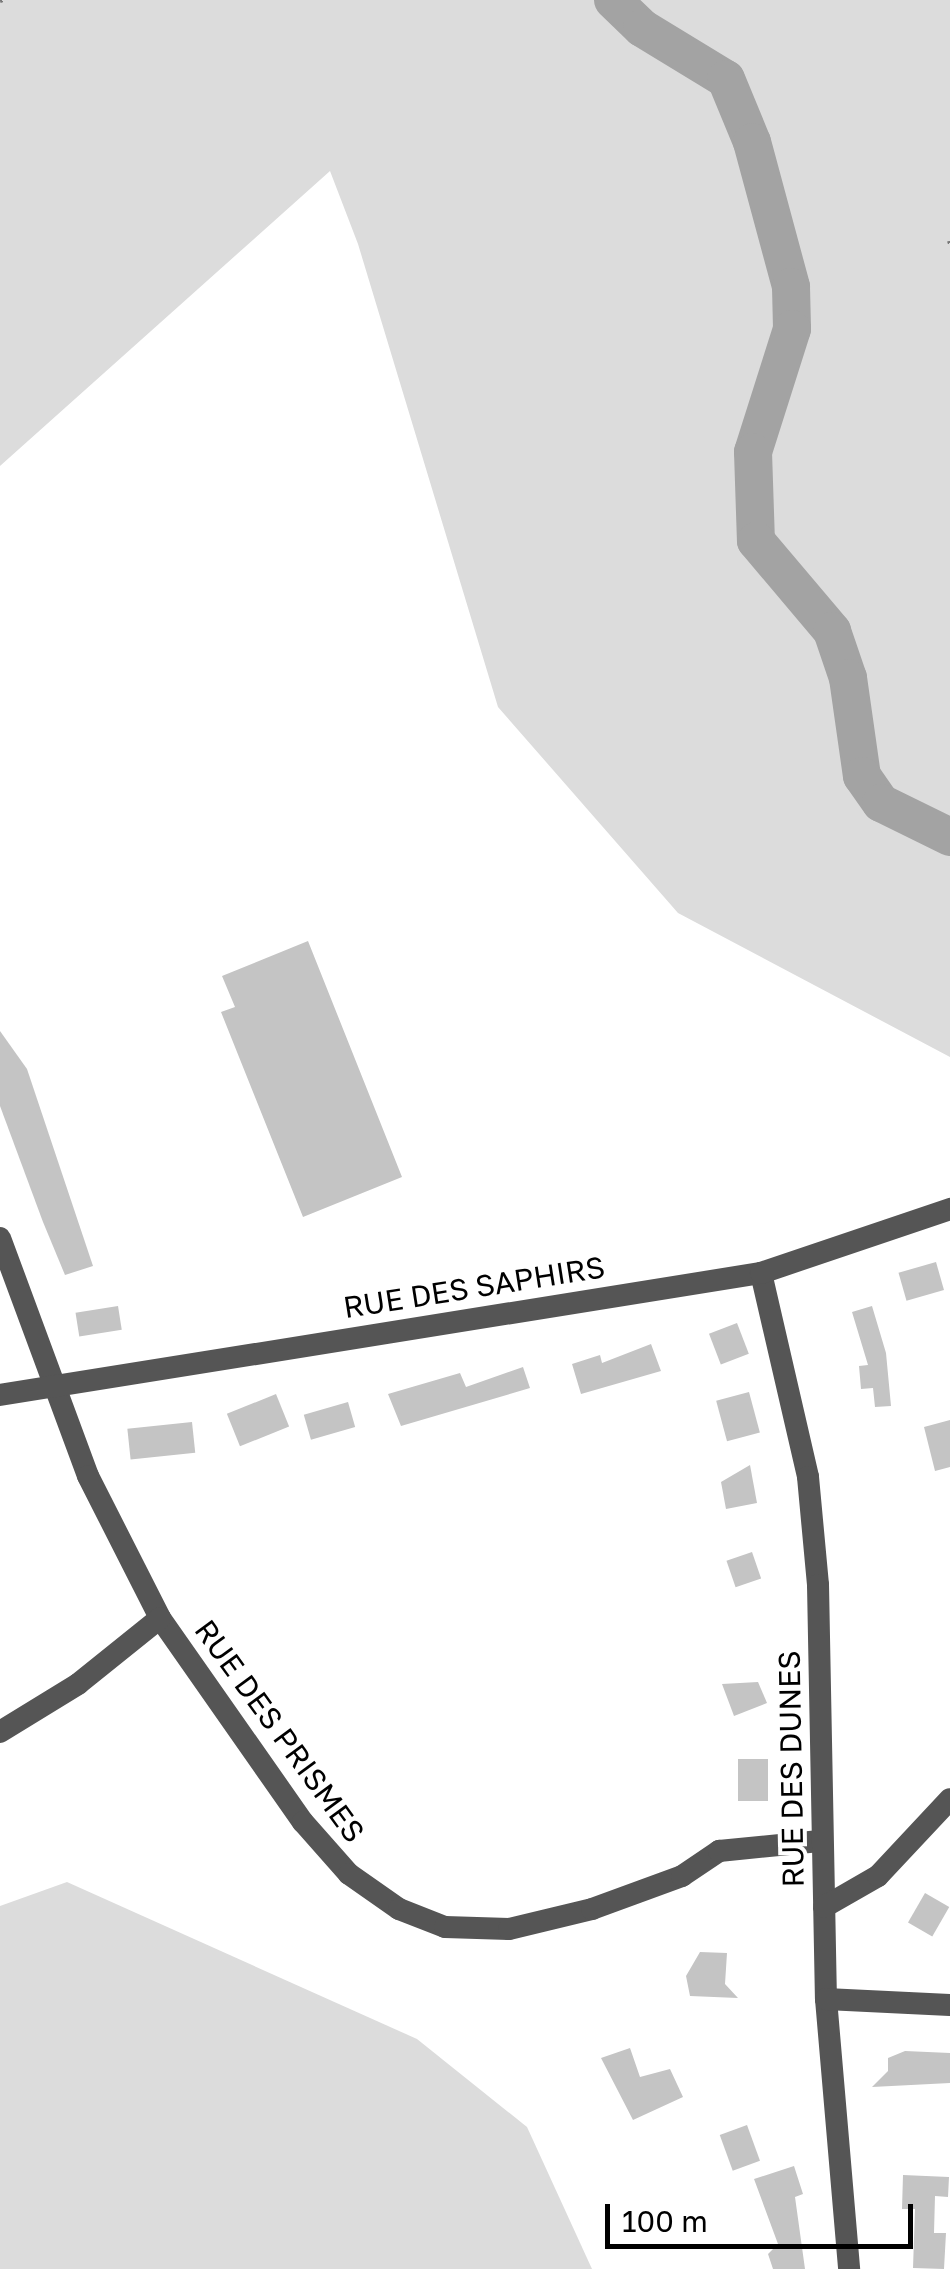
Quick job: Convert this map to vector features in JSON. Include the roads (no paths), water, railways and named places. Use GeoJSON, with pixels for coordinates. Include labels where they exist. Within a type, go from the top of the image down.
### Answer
{"type":"FeatureCollection","features":[{"type":"Feature","properties":{"kind":"street","name":"RUE DES SAPHIRS"},"geometry":{"type":"LineString","coordinates":[[0,1394],[761,1273],[950,1209]]}},
{"type":"Feature","properties":{"kind":"street","name":"RUE DES PRISMES"},"geometry":{"type":"LineString","coordinates":[[0,1238],[101,1505],[160,1618],[303,1822],[349,1874],[399,1909],[444,1928],[508,1929],[646,1889],[719,1851],[820,1841]]}},
{"type":"Feature","properties":{"kind":"street","name":"RUE DES DUNES"},"geometry":{"type":"LineString","coordinates":[[761,1273],[808,1477],[818,1585],[826,1999],[849,2269]]}},
{"type":"Feature","properties":{"kind":"street"},"geometry":{"type":"LineString","coordinates":[[0,1732],[78,1684],[160,1618]]}},
{"type":"Feature","properties":{"kind":"street"},"geometry":{"type":"LineString","coordinates":[[824,1907],[878,1876],[950,1799]]}},
{"type":"Feature","properties":{"kind":"street"},"geometry":{"type":"LineString","coordinates":[[826,1999],[950,2005]]}},
{"type":"Feature","properties":{"kind":"waterway"},"geometry":{"type":"LineString","coordinates":[[613,0],[642,28],[726,79],[752,142],[791,287],[792,329],[753,452],[756,541],[832,631],[848,678],[862,776],[881,803],[950,837]]}}]}
